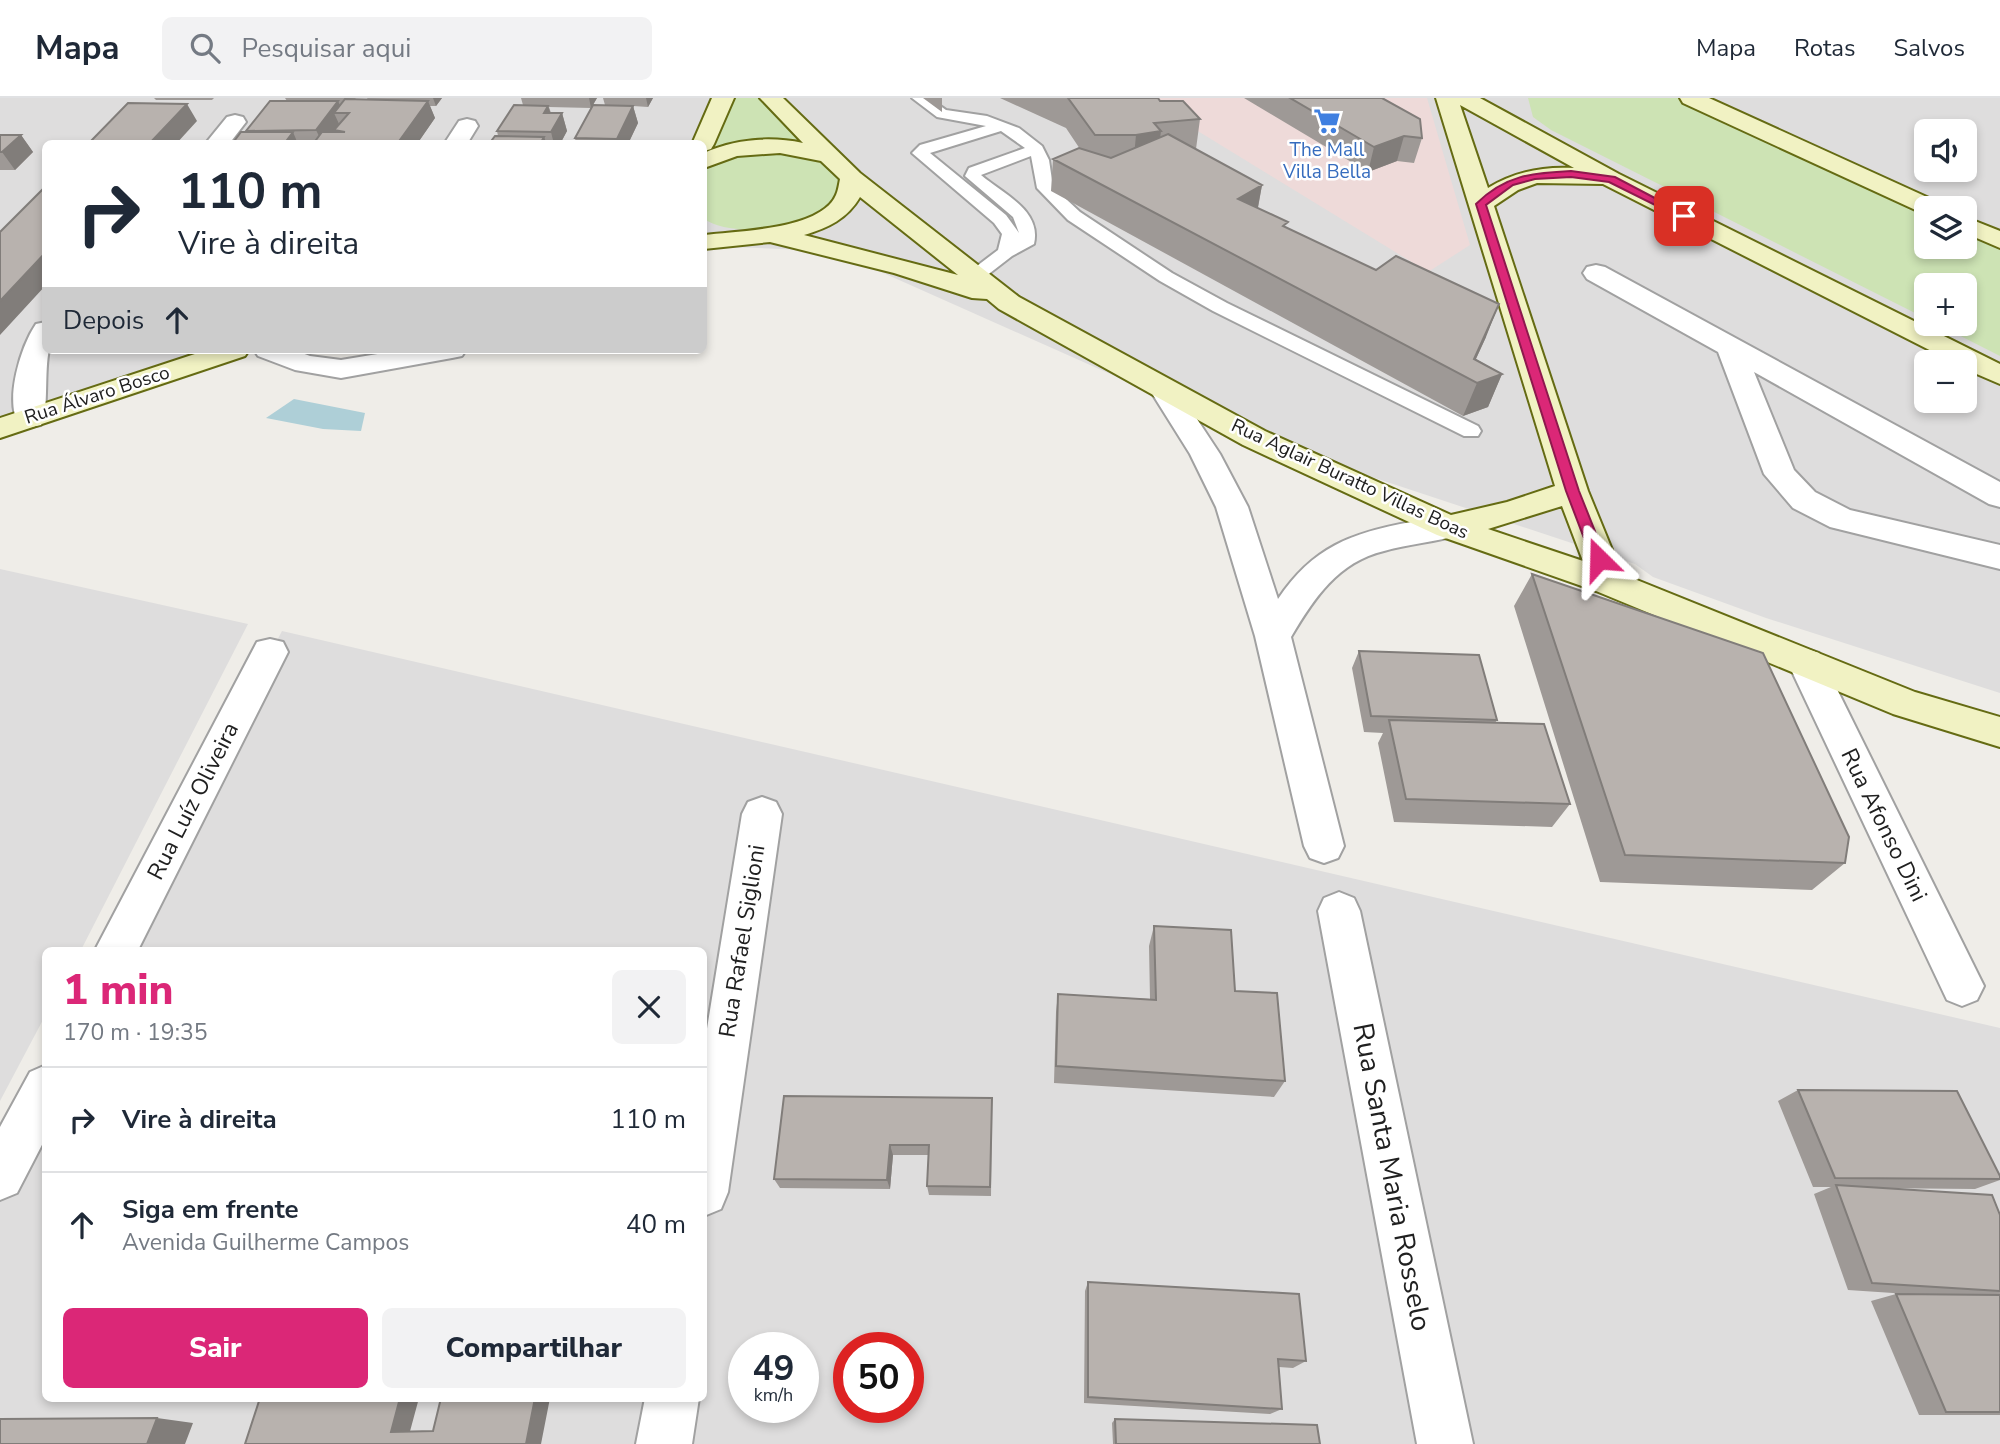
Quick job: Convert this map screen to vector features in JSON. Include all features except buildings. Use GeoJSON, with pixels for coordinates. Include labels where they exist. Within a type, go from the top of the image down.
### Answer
{"type":"FeatureCollection","features":[{"type":"Feature","properties":{"kind":"main road"},"geometry":{"type":"LineString","coordinates":[[705,140],[723,98]]}},
{"type":"Feature","properties":{"kind":"main road","name":"Rua Aglair Buratto Villas Boas"},"geometry":{"type":"LineString","coordinates":[[771,98],[852,178],[1009,303],[1254,438],[1448,527],[1608,582],[1906,704],[2000,732]]}},
{"type":"Feature","properties":{"kind":"main road"},"geometry":{"type":"LineString","coordinates":[[1506,98],[1503,106],[1510,123]]}},
{"type":"Feature","properties":{"kind":"main road"},"geometry":{"type":"LineString","coordinates":[[1691,98],[1914,200]]}},
{"type":"Feature","properties":{"kind":"main road"},"geometry":{"type":"LineString","coordinates":[[1463,102],[1510,123],[1611,179],[2000,375]]}},
{"type":"Feature","properties":{"kind":"main road"},"geometry":{"type":"LineString","coordinates":[[1463,102],[1481,204],[1572,491],[1608,582]]}},
{"type":"Feature","properties":{"kind":"main road"},"geometry":{"type":"LineString","coordinates":[[707,160],[733,150],[757,146],[806,149],[826,155]]}},
{"type":"Feature","properties":{"kind":"main road"},"geometry":{"type":"LineString","coordinates":[[1481,204],[1510,183],[1535,176],[1571,174],[1611,179]]}},
{"type":"Feature","properties":{"kind":"main road"},"geometry":{"type":"LineString","coordinates":[[707,242],[794,231],[834,214],[846,202],[852,190],[852,178]]}},
{"type":"Feature","properties":{"kind":"main road"},"geometry":{"type":"LineString","coordinates":[[707,228],[759,236],[942,278],[1009,303]]}},
{"type":"Feature","properties":{"kind":"main road"},"geometry":{"type":"LineString","coordinates":[[1977,229],[1998,238]]}},
{"type":"Feature","properties":{"kind":"main road","name":"Rua Álvaro Bosco"},"geometry":{"type":"LineString","coordinates":[[0,428],[222,354]]}},
{"type":"Feature","properties":{"kind":"main road"},"geometry":{"type":"LineString","coordinates":[[1448,527],[1513,512],[1572,491]]}},
{"type":"Feature","properties":{"kind":"street"},"geometry":{"type":"LineString","coordinates":[[219,140],[235,122]]}},
{"type":"Feature","properties":{"kind":"street"},"geometry":{"type":"LineString","coordinates":[[1595,273],[2000,496]]}},
{"type":"Feature","properties":{"kind":"street"},"geometry":{"type":"LineString","coordinates":[[30,418],[30,368],[42,334]]}},
{"type":"Feature","properties":{"kind":"street"},"geometry":{"type":"LineString","coordinates":[[1730,347],[1780,474],[1804,500],[1841,519],[2000,557]]}},
{"type":"Feature","properties":{"kind":"street"},"geometry":{"type":"LineString","coordinates":[[279,354],[305,364],[341,369],[429,354]]}},
{"type":"Feature","properties":{"kind":"street"},"geometry":{"type":"LineString","coordinates":[[1162,387],[1205,454],[1231,507],[1273,636],[1324,846]]}},
{"type":"Feature","properties":{"kind":"street"},"geometry":{"type":"LineString","coordinates":[[1273,636],[1303,589],[1329,562],[1367,544],[1448,527]]}},
{"type":"Feature","properties":{"kind":"street","name":"Rua Luíz Oliveira"},"geometry":{"type":"LineString","coordinates":[[118,947],[270,652]]}},
{"type":"Feature","properties":{"kind":"street","name":"Rua Afonso Dini"},"geometry":{"type":"LineString","coordinates":[[1806,663],[1962,986]]}},
{"type":"Feature","properties":{"kind":"street","name":"Rua Rafael Siglioni"},"geometry":{"type":"LineString","coordinates":[[707,1172],[762,814]]}},
{"type":"Feature","properties":{"kind":"street","name":"Rua Santa Maria Rosselo"},"geometry":{"type":"LineString","coordinates":[[1339,911],[1445,1444]]}},
{"type":"Feature","properties":{"kind":"street"},"geometry":{"type":"LineString","coordinates":[[0,1176],[42,1096]]}},
{"type":"Feature","properties":{"kind":"street"},"geometry":{"type":"LineString","coordinates":[[664,1444],[671,1402]]}},
{"type":"Feature","properties":{"kind":"lane"},"geometry":{"type":"LineString","coordinates":[[919,98],[942,114],[987,121],[1025,138],[1036,149],[1042,164],[1045,188],[1074,216],[1123,250],[1220,307],[1471,431]]}},
{"type":"Feature","properties":{"kind":"lane"},"geometry":{"type":"LineString","coordinates":[[1003,126],[926,148],[920,153],[1000,219],[1011,234],[1006,252]]}},
{"type":"Feature","properties":{"kind":"lane"},"geometry":{"type":"LineString","coordinates":[[975,276],[1006,252],[1024,244],[1027,239],[1026,221],[973,176],[975,171],[1036,149]]}},
{"type":"Feature","properties":{"kind":"lane"},"geometry":{"type":"LineString","coordinates":[[1000,219],[1018,213]]}},
{"type":"Feature","properties":{"kind":"shaded area"},"geometry":{"type":"Polygon","coordinates":[[[0,98],[2000,98],[2000,693],[1766,618],[1653,577],[1635,564],[1254,438],[834,251],[707,246],[707,140],[42,140],[42,354],[245,354],[0,430],[0,98]]]}},
{"type":"Feature","properties":{"kind":"shaded area"},"geometry":{"type":"Polygon","coordinates":[[[1144,98],[1427,98],[1470,245],[1428,272],[1144,98]]]}},
{"type":"Feature","properties":{"kind":"shaded area"},"geometry":{"type":"Polygon","coordinates":[[[0,569],[248,624],[83,947],[42,947],[42,1022],[0,1101],[0,569]]]}},
{"type":"Feature","properties":{"kind":"shaded area"},"geometry":{"type":"Polygon","coordinates":[[[282,631],[2000,1028],[2000,1444],[0,1444],[0,1172],[42,1091],[42,1402],[707,1402],[707,947],[117,947],[282,631]]]}},
{"type":"Feature","properties":{"kind":"green space"},"geometry":{"type":"Polygon","coordinates":[[[732,98],[761,98],[803,144],[707,156],[732,98]]]}},
{"type":"Feature","properties":{"kind":"green space"},"geometry":{"type":"Polygon","coordinates":[[[1528,98],[1680,98],[1914,204],[1914,259],[1977,259],[1977,233],[2000,244],[2000,356],[1961,336],[1977,336],[1977,273],[1914,273],[1914,312],[1551,130],[1533,117],[1528,98]]]}},
{"type":"Feature","properties":{"kind":"green space"},"geometry":{"type":"Polygon","coordinates":[[[783,151],[810,157],[825,163],[841,178],[841,193],[828,206],[808,218],[781,226],[753,229],[726,227],[707,220],[707,167],[735,155],[783,151]]]}},
{"type":"Feature","properties":{"kind":"water"},"geometry":{"type":"Polygon","coordinates":[[[294,399],[365,413],[361,431],[323,429],[266,418],[294,399]]]}},
{"type":"Feature","properties":{"kind":"place","name":"The Mall Villa Bella"},"geometry":{"type":"Point","coordinates":[1327,121]}},
{"type":"Feature","properties":{"kind":"route"},"geometry":{"type":"LineString","coordinates":[[1599,559],[1572,491],[1481,204],[1510,183],[1535,176],[1571,174],[1611,179],[1684,216]]}}]}
